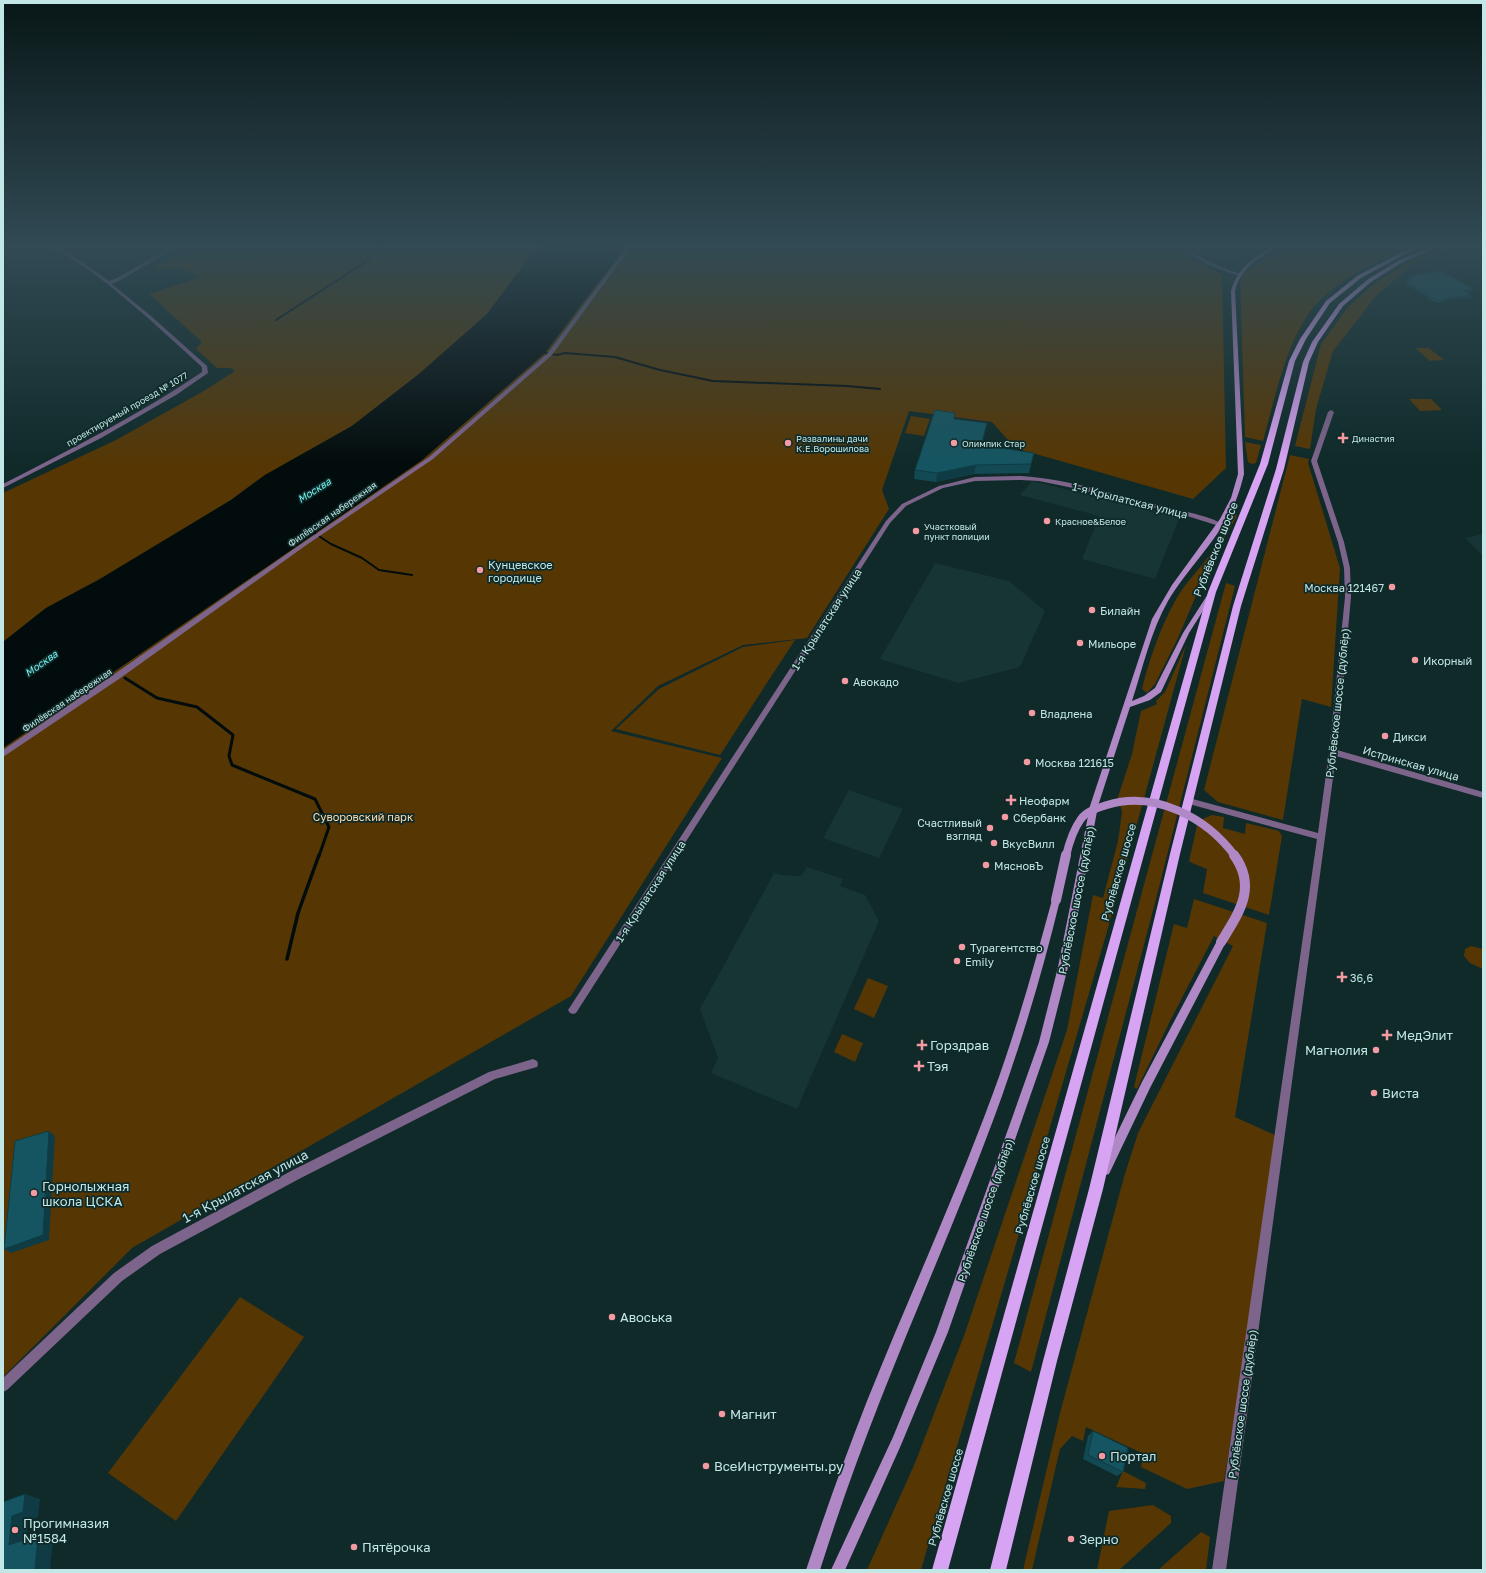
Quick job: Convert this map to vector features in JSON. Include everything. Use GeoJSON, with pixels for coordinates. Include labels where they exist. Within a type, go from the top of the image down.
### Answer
{"type":"FeatureCollection","features":[{"type":"Feature","properties":{"kind":"main road","name":"Рублёвское шоссе (дублёр)"},"geometry":{"type":"LineString","coordinates":[[838,1570],[897,1441],[942,1332],[1044,1042],[1063,967],[1094,806],[1155,619],[1164,602],[1181,577],[1203,550],[1234,497],[1241,474],[1234,317]]}},
{"type":"Feature","properties":{"kind":"main road","name":"Рублёвское шоссе"},"geometry":{"type":"LineString","coordinates":[[940,1570],[1212,592],[1264,464],[1292,361],[1303,339],[1318,317]]}},
{"type":"Feature","properties":{"kind":"main road"},"geometry":{"type":"LineString","coordinates":[[998,1570],[1050,1360],[1096,1189],[1237,606],[1280,469],[1306,362],[1315,342],[1332,317]]}},
{"type":"Feature","properties":{"kind":"main road"},"geometry":{"type":"LineString","coordinates":[[1128,705],[1147,698],[1158,690],[1186,633],[1212,592]]}},
{"type":"Feature","properties":{"kind":"main road"},"geometry":{"type":"LineString","coordinates":[[813,1570],[825,1531],[894,1350],[987,1123],[1020,1030],[1049,929],[1073,833],[1082,818],[1088,813],[1108,805],[1126,801],[1145,802],[1180,812],[1204,825],[1218,835],[1233,853],[1241,866],[1245,880],[1245,895],[1240,910],[1221,942],[1146,1085],[1096,1189]]}},
{"type":"Feature","properties":{"kind":"street","name":"проектируемый проезд № 1077"},"geometry":{"type":"LineString","coordinates":[[3,486],[99,437],[174,394],[205,373],[205,367],[148,317]]}},
{"type":"Feature","properties":{"kind":"street","name":"Филёвская набережная"},"geometry":{"type":"LineString","coordinates":[[3,754],[116,677],[303,545],[431,458],[550,354],[577,317]]}},
{"type":"Feature","properties":{"kind":"street","name":"Рублёвское шоссе (дублёр)"},"geometry":{"type":"LineString","coordinates":[[1220,1570],[1320,837],[1333,752],[1348,597],[1347,568],[1341,542],[1314,461],[1331,412]]}},
{"type":"Feature","properties":{"kind":"street","name":"1-я Крылатская улица"},"geometry":{"type":"LineString","coordinates":[[573,1010],[888,522],[904,505],[941,488],[975,479],[1039,479],[1178,512],[1219,524]]}},
{"type":"Feature","properties":{"kind":"street","name":"Истринская улица"},"geometry":{"type":"LineString","coordinates":[[1333,752],[1483,795]]}},
{"type":"Feature","properties":{"kind":"street"},"geometry":{"type":"LineString","coordinates":[[1189,801],[1320,837]]}},
{"type":"Feature","properties":{"kind":"street","name":"1-я Крылатская улица"},"geometry":{"type":"LineString","coordinates":[[3,1386],[118,1277],[156,1250],[295,1175],[493,1075],[533,1064]]}},
{"type":"Feature","properties":{"kind":"shaded area"},"geometry":{"type":"Polygon","coordinates":[[[1032,481],[1180,517],[1155,579],[1082,559],[1099,516],[1020,495],[1032,481]]]}},
{"type":"Feature","properties":{"kind":"shaded area"},"geometry":{"type":"Polygon","coordinates":[[[1483,534],[1483,556],[1465,538],[1483,534]]]}},
{"type":"Feature","properties":{"kind":"shaded area"},"geometry":{"type":"Polygon","coordinates":[[[935,563],[1009,581],[1045,611],[1020,667],[958,683],[880,659],[935,563]]]}},
{"type":"Feature","properties":{"kind":"shaded area"},"geometry":{"type":"Polygon","coordinates":[[[849,790],[903,809],[879,858],[823,838],[849,790]]]}},
{"type":"Feature","properties":{"kind":"shaded area"},"geometry":{"type":"Polygon","coordinates":[[[807,867],[843,879],[840,886],[865,895],[879,921],[797,1109],[711,1073],[718,1058],[700,1009],[774,873],[780,875],[801,876],[807,867]]]}},
{"type":"Feature","properties":{"kind":"green space"},"geometry":{"type":"Polygon","coordinates":[[[175,317],[483,317],[419,374],[352,426],[265,475],[231,500],[100,579],[46,608],[3,642],[3,493],[116,440],[202,392],[235,371],[231,368],[217,368],[196,349],[202,342],[175,317]]]}},
{"type":"Feature","properties":{"kind":"green space","name":"Суворовский парк"},"geometry":{"type":"Polygon","coordinates":[[[572,317],[1223,317],[1226,468],[1193,499],[1015,448],[992,422],[909,411],[882,490],[889,509],[807,638],[743,645],[658,686],[611,731],[722,758],[571,996],[132,1248],[3,1377],[3,748],[422,460],[545,353],[572,317]]]}},
{"type":"Feature","properties":{"kind":"green space"},"geometry":{"type":"Polygon","coordinates":[[[1241,317],[1306,317],[1299,329],[1284,366],[1263,441],[1245,437],[1241,317]]]}},
{"type":"Feature","properties":{"kind":"green space"},"geometry":{"type":"Polygon","coordinates":[[[1340,317],[1359,317],[1333,351],[1316,409],[1310,449],[1295,446],[1321,344],[1340,317]]]}},
{"type":"Feature","properties":{"kind":"green space"},"geometry":{"type":"Polygon","coordinates":[[[1415,348],[1429,348],[1444,360],[1430,361],[1415,348]]]}},
{"type":"Feature","properties":{"kind":"green space"},"geometry":{"type":"Polygon","coordinates":[[[1409,399],[1431,399],[1442,410],[1420,411],[1409,399]]]}},
{"type":"Feature","properties":{"kind":"green space"},"geometry":{"type":"Polygon","coordinates":[[[911,416],[930,419],[924,436],[905,433],[911,416]]]}},
{"type":"Feature","properties":{"kind":"green space"},"geometry":{"type":"Polygon","coordinates":[[[1245,442],[1261,445],[1256,463],[1252,464],[1248,462],[1245,442]]]}},
{"type":"Feature","properties":{"kind":"green space"},"geometry":{"type":"Polygon","coordinates":[[[1290,455],[1309,459],[1308,463],[1340,568],[1331,707],[1302,699],[1283,820],[1218,802],[1204,790],[1290,455]]]}},
{"type":"Feature","properties":{"kind":"green space"},"geometry":{"type":"Polygon","coordinates":[[[1235,514],[1237,516],[1210,563],[1178,638],[1155,684],[1147,693],[1142,689],[1155,645],[1164,623],[1182,590],[1216,546],[1235,514]]]}},
{"type":"Feature","properties":{"kind":"green space"},"geometry":{"type":"Polygon","coordinates":[[[1226,583],[1235,586],[1156,899],[1031,1372],[1014,1363],[1226,583]]]}},
{"type":"Feature","properties":{"kind":"green space"},"geometry":{"type":"Polygon","coordinates":[[[795,640],[720,755],[616,729],[659,689],[743,647],[795,640]]]}},
{"type":"Feature","properties":{"kind":"green space"},"geometry":{"type":"Polygon","coordinates":[[[1186,645],[1117,897],[921,1570],[867,1570],[915,1463],[965,1333],[1067,1030],[1093,895],[1103,898],[1118,841],[1122,812],[1118,797],[1132,754],[1141,711],[1157,704],[1156,701],[1165,692],[1186,645]]]}},
{"type":"Feature","properties":{"kind":"green space"},"geometry":{"type":"Polygon","coordinates":[[[1212,815],[1224,817],[1223,828],[1245,834],[1246,823],[1279,831],[1282,836],[1269,915],[1203,893],[1207,869],[1189,861],[1198,821],[1212,815]]]}},
{"type":"Feature","properties":{"kind":"green space"},"geometry":{"type":"Polygon","coordinates":[[[1194,899],[1267,923],[1235,1117],[1279,1137],[1224,1481],[1187,1489],[1141,1467],[1144,1454],[1086,1427],[1083,1441],[1072,1436],[1060,1449],[1032,1570],[1023,1570],[1060,1413],[1124,1177],[1138,1133],[1233,946],[1214,936],[1137,1089],[1134,1087],[1174,924],[1187,928],[1194,899]]]}},
{"type":"Feature","properties":{"kind":"green space"},"geometry":{"type":"Polygon","coordinates":[[[1471,946],[1483,949],[1483,969],[1470,963],[1464,956],[1465,949],[1471,946]]]}},
{"type":"Feature","properties":{"kind":"green space"},"geometry":{"type":"Polygon","coordinates":[[[868,978],[888,986],[874,1018],[854,1009],[868,978]]]}},
{"type":"Feature","properties":{"kind":"green space"},"geometry":{"type":"Polygon","coordinates":[[[842,1034],[863,1043],[855,1062],[834,1052],[842,1034]]]}},
{"type":"Feature","properties":{"kind":"green space"},"geometry":{"type":"Polygon","coordinates":[[[240,1297],[304,1337],[176,1521],[108,1473],[240,1297]]]}},
{"type":"Feature","properties":{"kind":"green space"},"geometry":{"type":"Polygon","coordinates":[[[1123,1471],[1146,1483],[1145,1489],[1116,1487],[1123,1471]]]}},
{"type":"Feature","properties":{"kind":"green space"},"geometry":{"type":"Polygon","coordinates":[[[1153,1505],[1171,1516],[1171,1523],[1119,1570],[1097,1570],[1109,1511],[1153,1505]]]}},
{"type":"Feature","properties":{"kind":"green space"},"geometry":{"type":"Polygon","coordinates":[[[1201,1532],[1210,1537],[1206,1570],[1158,1570],[1201,1532]]]}},
{"type":"Feature","properties":{"kind":"water","name":"Москва"},"geometry":{"type":"Polygon","coordinates":[[[483,317],[572,317],[545,353],[422,460],[3,748],[3,642],[46,608],[100,579],[231,500],[265,475],[352,426],[419,374],[483,317]]]}},
{"type":"Feature","properties":{"kind":"building","name":"Олимпик Стар"},"geometry":{"type":"Polygon","coordinates":[[[935,410],[955,413],[954,419],[987,423],[981,445],[1034,453],[1031,464],[976,465],[937,473],[915,470],[935,410]]]}},
{"type":"Feature","properties":{"kind":"building","name":"Горнолыжная школа ЦСКА"},"geometry":{"type":"Polygon","coordinates":[[[49,1131],[43,1235],[4,1249],[15,1141],[49,1131]]]}},
{"type":"Feature","properties":{"kind":"building","name":"Портал"},"geometry":{"type":"Polygon","coordinates":[[[1093,1431],[1128,1448],[1123,1472],[1088,1455],[1093,1431]]]}},
{"type":"Feature","properties":{"kind":"building"},"geometry":{"type":"Polygon","coordinates":[[[25,1494],[23,1512],[12,1516],[9,1545],[38,1535],[35,1570],[3,1570],[3,1502],[25,1494]]]}},
{"type":"Feature","properties":{"kind":"waterway"},"geometry":{"type":"LineString","coordinates":[[276,320],[280,317]]}},
{"type":"Feature","properties":{"kind":"waterway"},"geometry":{"type":"LineString","coordinates":[[545,353],[557,355],[565,353],[615,357],[660,370],[713,381],[847,386],[880,389]]}},
{"type":"Feature","properties":{"kind":"waterway"},"geometry":{"type":"LineString","coordinates":[[314,533],[331,544],[362,558],[379,570],[412,575]]}},
{"type":"Feature","properties":{"kind":"waterway"},"geometry":{"type":"LineString","coordinates":[[125,678],[157,698],[197,707],[233,735],[229,756],[232,765],[315,799],[329,827],[319,856]]}},
{"type":"Feature","properties":{"kind":"waterway"},"geometry":{"type":"LineString","coordinates":[[287,959],[298,913],[319,855]]}},
{"type":"Feature","properties":{"kind":"place","name":"Династия"},"geometry":{"type":"Point","coordinates":[1343,438]}},
{"type":"Feature","properties":{"kind":"place","name":"Развалины дачи К.Е.Ворошилова"},"geometry":{"type":"Point","coordinates":[788,443]}},
{"type":"Feature","properties":{"kind":"place","name":"Олимпик Стар"},"geometry":{"type":"Point","coordinates":[954,443]}},
{"type":"Feature","properties":{"kind":"place","name":"Красное&Белое"},"geometry":{"type":"Point","coordinates":[1047,521]}},
{"type":"Feature","properties":{"kind":"place","name":"Участковый пункт полиции"},"geometry":{"type":"Point","coordinates":[916,531]}},
{"type":"Feature","properties":{"kind":"place","name":"Кунцевское городище"},"geometry":{"type":"Point","coordinates":[480,570]}},
{"type":"Feature","properties":{"kind":"place","name":"Москва 121467"},"geometry":{"type":"Point","coordinates":[1392,587]}},
{"type":"Feature","properties":{"kind":"place","name":"Билайн"},"geometry":{"type":"Point","coordinates":[1092,610]}},
{"type":"Feature","properties":{"kind":"place","name":"Мильоре"},"geometry":{"type":"Point","coordinates":[1080,643]}},
{"type":"Feature","properties":{"kind":"place","name":"Икорный"},"geometry":{"type":"Point","coordinates":[1415,660]}},
{"type":"Feature","properties":{"kind":"place","name":"Авокадо"},"geometry":{"type":"Point","coordinates":[845,681]}},
{"type":"Feature","properties":{"kind":"place","name":"Владлена"},"geometry":{"type":"Point","coordinates":[1032,713]}},
{"type":"Feature","properties":{"kind":"place","name":"Дикси"},"geometry":{"type":"Point","coordinates":[1385,736]}},
{"type":"Feature","properties":{"kind":"place","name":"Москва 121615"},"geometry":{"type":"Point","coordinates":[1027,762]}},
{"type":"Feature","properties":{"kind":"place","name":"Неофарм"},"geometry":{"type":"Point","coordinates":[1011,800]}},
{"type":"Feature","properties":{"kind":"place","name":"Сбербанк"},"geometry":{"type":"Point","coordinates":[1005,817]}},
{"type":"Feature","properties":{"kind":"place","name":"Счастливый взгляд"},"geometry":{"type":"Point","coordinates":[990,828]}},
{"type":"Feature","properties":{"kind":"place","name":"ВкусВилл"},"geometry":{"type":"Point","coordinates":[994,843]}},
{"type":"Feature","properties":{"kind":"place","name":"МясновЪ"},"geometry":{"type":"Point","coordinates":[986,865]}},
{"type":"Feature","properties":{"kind":"place","name":"Турагентство"},"geometry":{"type":"Point","coordinates":[962,947]}},
{"type":"Feature","properties":{"kind":"place","name":"Emily"},"geometry":{"type":"Point","coordinates":[957,961]}},
{"type":"Feature","properties":{"kind":"place","name":"36,6"},"geometry":{"type":"Point","coordinates":[1342,977]}},
{"type":"Feature","properties":{"kind":"place","name":"МедЭлит"},"geometry":{"type":"Point","coordinates":[1387,1035]}},
{"type":"Feature","properties":{"kind":"place","name":"Горздрав"},"geometry":{"type":"Point","coordinates":[922,1045]}},
{"type":"Feature","properties":{"kind":"place","name":"Магнолия"},"geometry":{"type":"Point","coordinates":[1376,1050]}},
{"type":"Feature","properties":{"kind":"place","name":"Тэя"},"geometry":{"type":"Point","coordinates":[919,1066]}},
{"type":"Feature","properties":{"kind":"place","name":"Виста"},"geometry":{"type":"Point","coordinates":[1374,1093]}},
{"type":"Feature","properties":{"kind":"place","name":"Горнолыжная школа ЦСКА"},"geometry":{"type":"Point","coordinates":[34,1193]}},
{"type":"Feature","properties":{"kind":"place","name":"Авоська"},"geometry":{"type":"Point","coordinates":[612,1317]}},
{"type":"Feature","properties":{"kind":"place","name":"Магнит"},"geometry":{"type":"Point","coordinates":[722,1414]}},
{"type":"Feature","properties":{"kind":"place","name":"Портал"},"geometry":{"type":"Point","coordinates":[1102,1456]}},
{"type":"Feature","properties":{"kind":"place","name":"ВсеИнструменты.ру"},"geometry":{"type":"Point","coordinates":[706,1466]}},
{"type":"Feature","properties":{"kind":"place","name":"Прогимназия №1584"},"geometry":{"type":"Point","coordinates":[15,1530]}},
{"type":"Feature","properties":{"kind":"place","name":"Зерно"},"geometry":{"type":"Point","coordinates":[1071,1539]}},
{"type":"Feature","properties":{"kind":"place","name":"Пятёрочка"},"geometry":{"type":"Point","coordinates":[354,1547]}}]}
